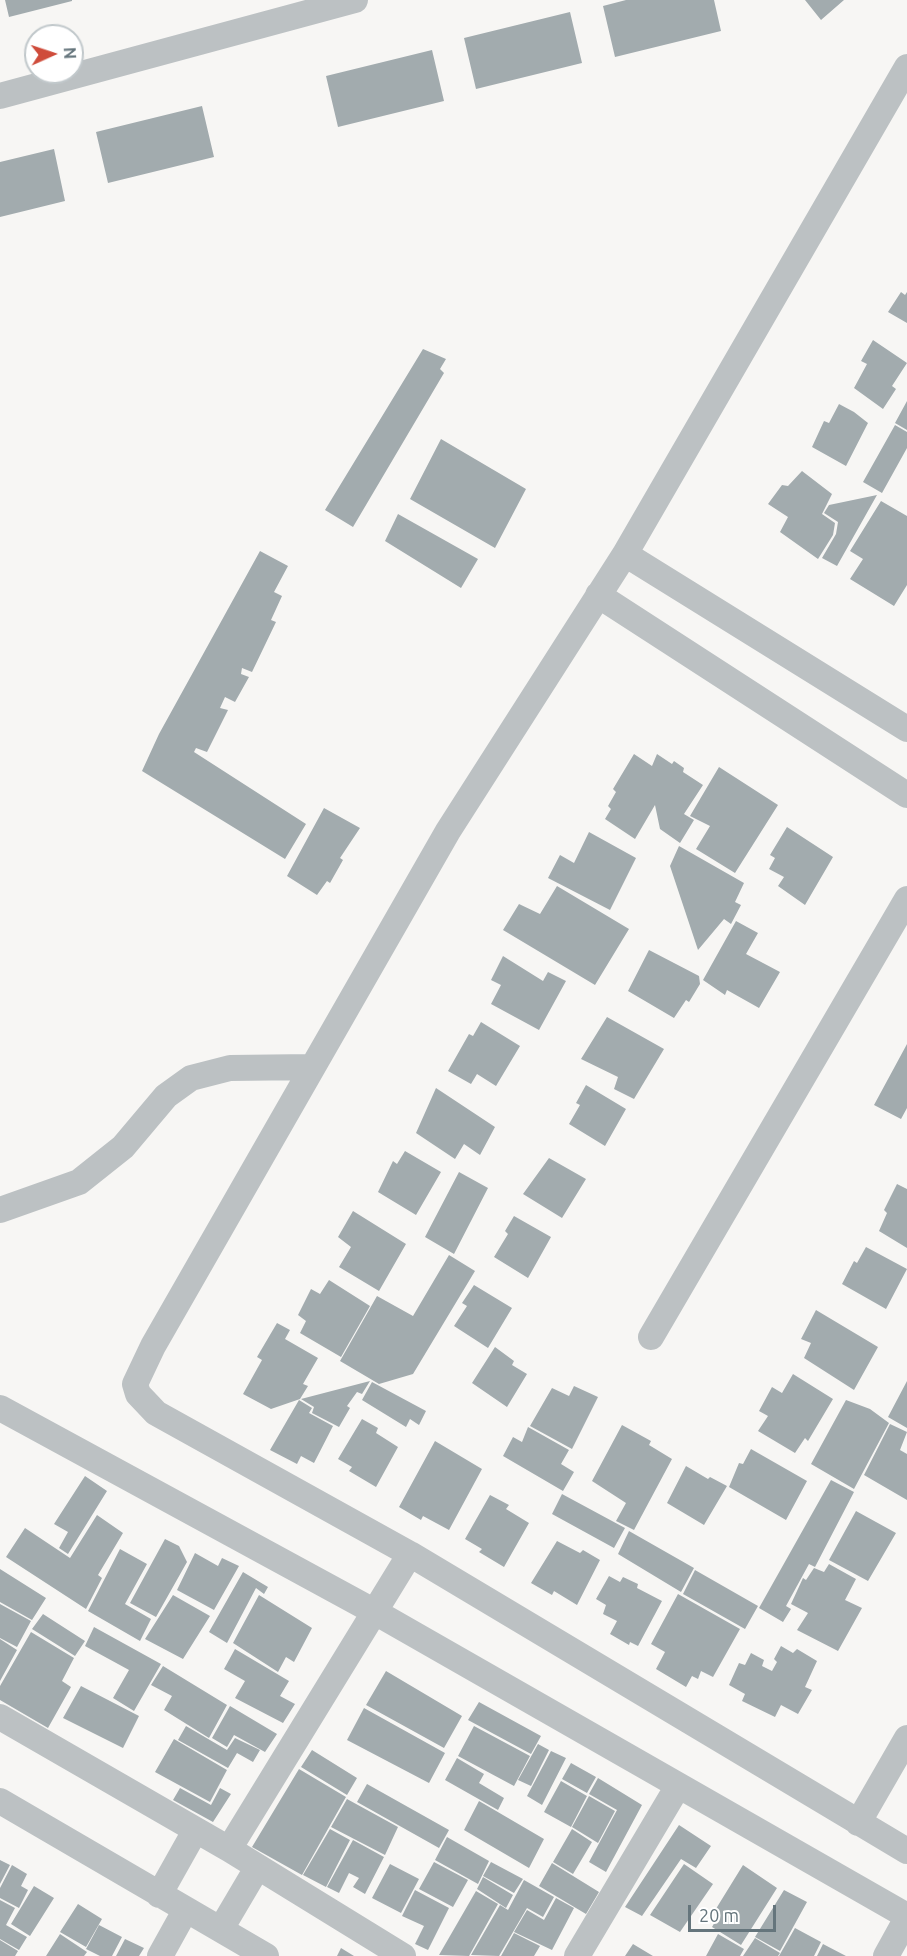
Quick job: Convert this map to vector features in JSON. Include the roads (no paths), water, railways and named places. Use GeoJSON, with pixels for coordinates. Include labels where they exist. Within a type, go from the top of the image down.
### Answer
{"type":"FeatureCollection","features":[{"type":"Feature","properties":{"kind":"street"},"geometry":{"type":"LineString","coordinates":[[0,96],[355,0]]}},
{"type":"Feature","properties":{"kind":"street"},"geometry":{"type":"LineString","coordinates":[[907,67],[625,554],[448,831],[153,1347],[135,1384],[138,1394],[156,1413],[410,1554],[907,1851]]}},
{"type":"Feature","properties":{"kind":"street"},"geometry":{"type":"LineString","coordinates":[[625,554],[907,729]]}},
{"type":"Feature","properties":{"kind":"street"},"geometry":{"type":"LineString","coordinates":[[598,595],[907,795]]}},
{"type":"Feature","properties":{"kind":"street"},"geometry":{"type":"LineString","coordinates":[[651,1337],[907,899]]}},
{"type":"Feature","properties":{"kind":"street"},"geometry":{"type":"LineString","coordinates":[[0,1210],[79,1182],[123,1147],[166,1096],[191,1078],[230,1068],[312,1067]]}},
{"type":"Feature","properties":{"kind":"street"},"geometry":{"type":"LineString","coordinates":[[3,1416],[375,1612],[907,1917],[886,1956]]}},
{"type":"Feature","properties":{"kind":"street"},"geometry":{"type":"LineString","coordinates":[[229,1849],[410,1554]]}},
{"type":"Feature","properties":{"kind":"street"},"geometry":{"type":"LineString","coordinates":[[0,1717],[229,1849],[403,1956]]}},
{"type":"Feature","properties":{"kind":"street"},"geometry":{"type":"LineString","coordinates":[[858,1823],[907,1738]]}},
{"type":"Feature","properties":{"kind":"street"},"geometry":{"type":"LineString","coordinates":[[577,1956],[678,1786]]}},
{"type":"Feature","properties":{"kind":"street"},"geometry":{"type":"LineString","coordinates":[[0,1801],[266,1956]]}},
{"type":"Feature","properties":{"kind":"street"},"geometry":{"type":"LineString","coordinates":[[159,1895],[195,1831]]}},
{"type":"Feature","properties":{"kind":"street"},"geometry":{"type":"LineString","coordinates":[[221,1929],[257,1868]]}},
{"type":"Feature","properties":{"kind":"street"},"geometry":{"type":"LineString","coordinates":[[160,1956],[186,1911]]}}]}
